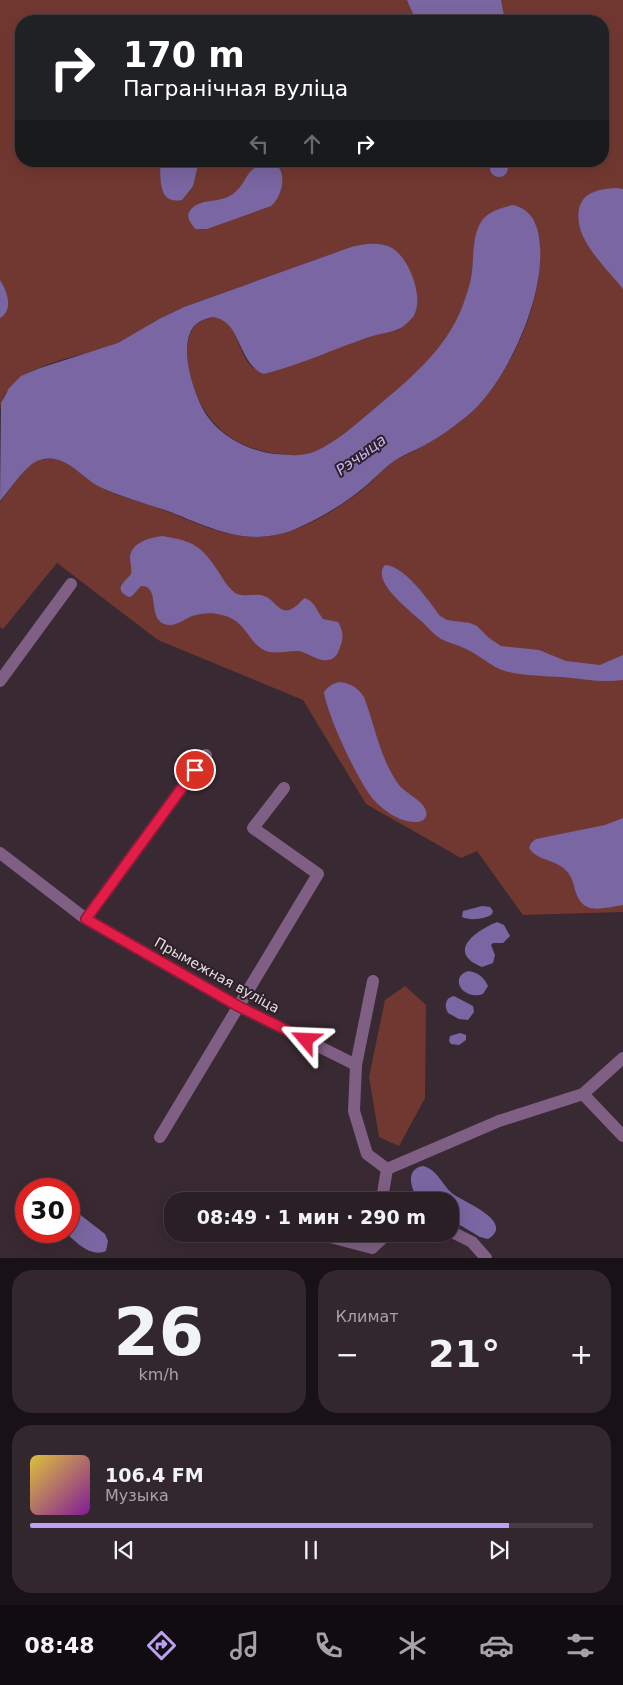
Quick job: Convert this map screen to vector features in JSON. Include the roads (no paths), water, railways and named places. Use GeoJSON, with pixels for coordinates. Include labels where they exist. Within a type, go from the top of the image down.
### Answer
{"type":"FeatureCollection","features":[{"type":"Feature","properties":{"kind":"street"},"geometry":{"type":"LineString","coordinates":[[0,681],[71,584]]}},
{"type":"Feature","properties":{"kind":"street"},"geometry":{"type":"LineString","coordinates":[[86,919],[206,755]]}},
{"type":"Feature","properties":{"kind":"street"},"geometry":{"type":"LineString","coordinates":[[160,1137],[318,874],[253,828],[284,788]]}},
{"type":"Feature","properties":{"kind":"street","name":"Прымежная вуліца"},"geometry":{"type":"LineString","coordinates":[[0,853],[86,919],[238,1006],[356,1066]]}},
{"type":"Feature","properties":{"kind":"street"},"geometry":{"type":"LineString","coordinates":[[373,981],[356,1066],[354,1111],[367,1154],[387,1169]]}},
{"type":"Feature","properties":{"kind":"street"},"geometry":{"type":"LineString","coordinates":[[387,1169],[499,1121],[584,1094],[623,1058]]}},
{"type":"Feature","properties":{"kind":"street"},"geometry":{"type":"LineString","coordinates":[[584,1094],[623,1136]]}},
{"type":"Feature","properties":{"kind":"street"},"geometry":{"type":"LineString","coordinates":[[383,1192],[387,1169]]}},
{"type":"Feature","properties":{"kind":"street"},"geometry":{"type":"LineString","coordinates":[[459,1235],[472,1242],[486,1258]]}},
{"type":"Feature","properties":{"kind":"street"},"geometry":{"type":"LineString","coordinates":[[349,1242],[372,1248],[378,1242]]}},
{"type":"Feature","properties":{"kind":"water"},"geometry":{"type":"Polygon","coordinates":[[[407,0],[501,0],[504,15],[413,15],[407,0]]]}},
{"type":"Feature","properties":{"kind":"water"},"geometry":{"type":"Polygon","coordinates":[[[160,167],[198,167],[193,186],[182,200],[168,198],[164,194],[160,167]]]}},
{"type":"Feature","properties":{"kind":"water"},"geometry":{"type":"Polygon","coordinates":[[[256,167],[279,167],[282,173],[282,180],[276,201],[271,206],[207,229],[195,229],[188,215],[191,209],[201,203],[221,199],[233,194],[256,167]]]}},
{"type":"Feature","properties":{"kind":"water"},"geometry":{"type":"Polygon","coordinates":[[[623,189],[623,289],[592,252],[581,231],[578,220],[579,209],[584,198],[599,190],[623,189]]]}},
{"type":"Feature","properties":{"kind":"water","name":"Рэчыца"},"geometry":{"type":"Polygon","coordinates":[[[513,205],[520,207],[531,215],[537,227],[540,247],[540,268],[529,315],[509,362],[482,401],[467,416],[430,442],[394,461],[359,492],[322,516],[293,530],[276,535],[259,537],[228,533],[102,488],[72,467],[56,459],[37,461],[32,464],[17,479],[0,501],[1,403],[9,388],[21,376],[118,343],[184,307],[351,247],[382,244],[392,248],[404,260],[416,287],[417,305],[415,313],[405,325],[397,330],[369,337],[304,362],[264,374],[249,362],[231,328],[225,322],[215,317],[199,322],[192,330],[188,340],[187,354],[192,383],[208,417],[221,431],[247,447],[275,454],[306,454],[324,447],[346,432],[402,385],[429,359],[440,345],[451,330],[459,314],[470,284],[475,237],[479,225],[489,214],[513,205]]]}},
{"type":"Feature","properties":{"kind":"water"},"geometry":{"type":"Polygon","coordinates":[[[0,280],[7,295],[8,305],[4,315],[0,318],[0,280]]]}},
{"type":"Feature","properties":{"kind":"water"},"geometry":{"type":"Polygon","coordinates":[[[162,536],[182,540],[196,546],[208,557],[227,585],[237,594],[264,596],[285,610],[295,607],[305,598],[314,604],[323,619],[338,622],[340,625],[342,637],[337,654],[333,659],[324,660],[299,651],[266,651],[257,645],[236,621],[219,614],[200,614],[175,624],[164,624],[156,615],[153,596],[147,587],[141,586],[129,597],[121,591],[121,586],[131,574],[131,552],[138,544],[162,536]]]}},
{"type":"Feature","properties":{"kind":"water"},"geometry":{"type":"Polygon","coordinates":[[[385,565],[400,571],[416,585],[440,616],[447,620],[470,623],[477,626],[489,638],[501,646],[539,650],[566,661],[600,665],[623,655],[623,680],[600,681],[534,676],[500,669],[433,633],[387,587],[382,572],[385,565]]]}},
{"type":"Feature","properties":{"kind":"water"},"geometry":{"type":"Polygon","coordinates":[[[340,682],[354,686],[364,697],[378,742],[392,775],[399,785],[418,800],[426,811],[426,816],[422,821],[403,820],[386,811],[373,799],[359,778],[337,731],[324,692],[331,685],[340,682]]]}},
{"type":"Feature","properties":{"kind":"water"},"geometry":{"type":"Polygon","coordinates":[[[623,818],[623,905],[598,909],[586,906],[577,896],[567,871],[558,864],[536,855],[529,848],[536,839],[605,825],[623,818]]]}},
{"type":"Feature","properties":{"kind":"water"},"geometry":{"type":"Polygon","coordinates":[[[482,906],[490,907],[493,911],[492,914],[478,919],[462,917],[463,911],[482,906]]]}},
{"type":"Feature","properties":{"kind":"water"},"geometry":{"type":"Polygon","coordinates":[[[497,922],[504,925],[510,936],[503,943],[493,943],[491,945],[495,955],[493,963],[482,967],[471,961],[466,955],[465,949],[473,936],[497,922]]]}},
{"type":"Feature","properties":{"kind":"water"},"geometry":{"type":"Polygon","coordinates":[[[468,971],[480,976],[488,986],[483,994],[470,994],[461,988],[459,979],[462,974],[468,971]]]}},
{"type":"Feature","properties":{"kind":"water"},"geometry":{"type":"Polygon","coordinates":[[[454,996],[473,1006],[474,1012],[468,1020],[459,1019],[448,1013],[446,1003],[454,996]]]}},
{"type":"Feature","properties":{"kind":"water"},"geometry":{"type":"Polygon","coordinates":[[[460,1033],[466,1035],[466,1040],[459,1045],[451,1044],[449,1041],[450,1036],[460,1033]]]}},
{"type":"Feature","properties":{"kind":"water"},"geometry":{"type":"Polygon","coordinates":[[[423,1166],[428,1168],[436,1174],[451,1192],[414,1192],[411,1176],[417,1168],[423,1166]]]}},
{"type":"Feature","properties":{"kind":"water"},"geometry":{"type":"Polygon","coordinates":[[[459,1197],[485,1213],[496,1226],[495,1233],[488,1239],[480,1237],[459,1224],[459,1197]]]}},
{"type":"Feature","properties":{"kind":"water"},"geometry":{"type":"Polygon","coordinates":[[[80,1215],[105,1234],[108,1241],[106,1251],[100,1253],[78,1244],[80,1243],[80,1215]]]}}]}
